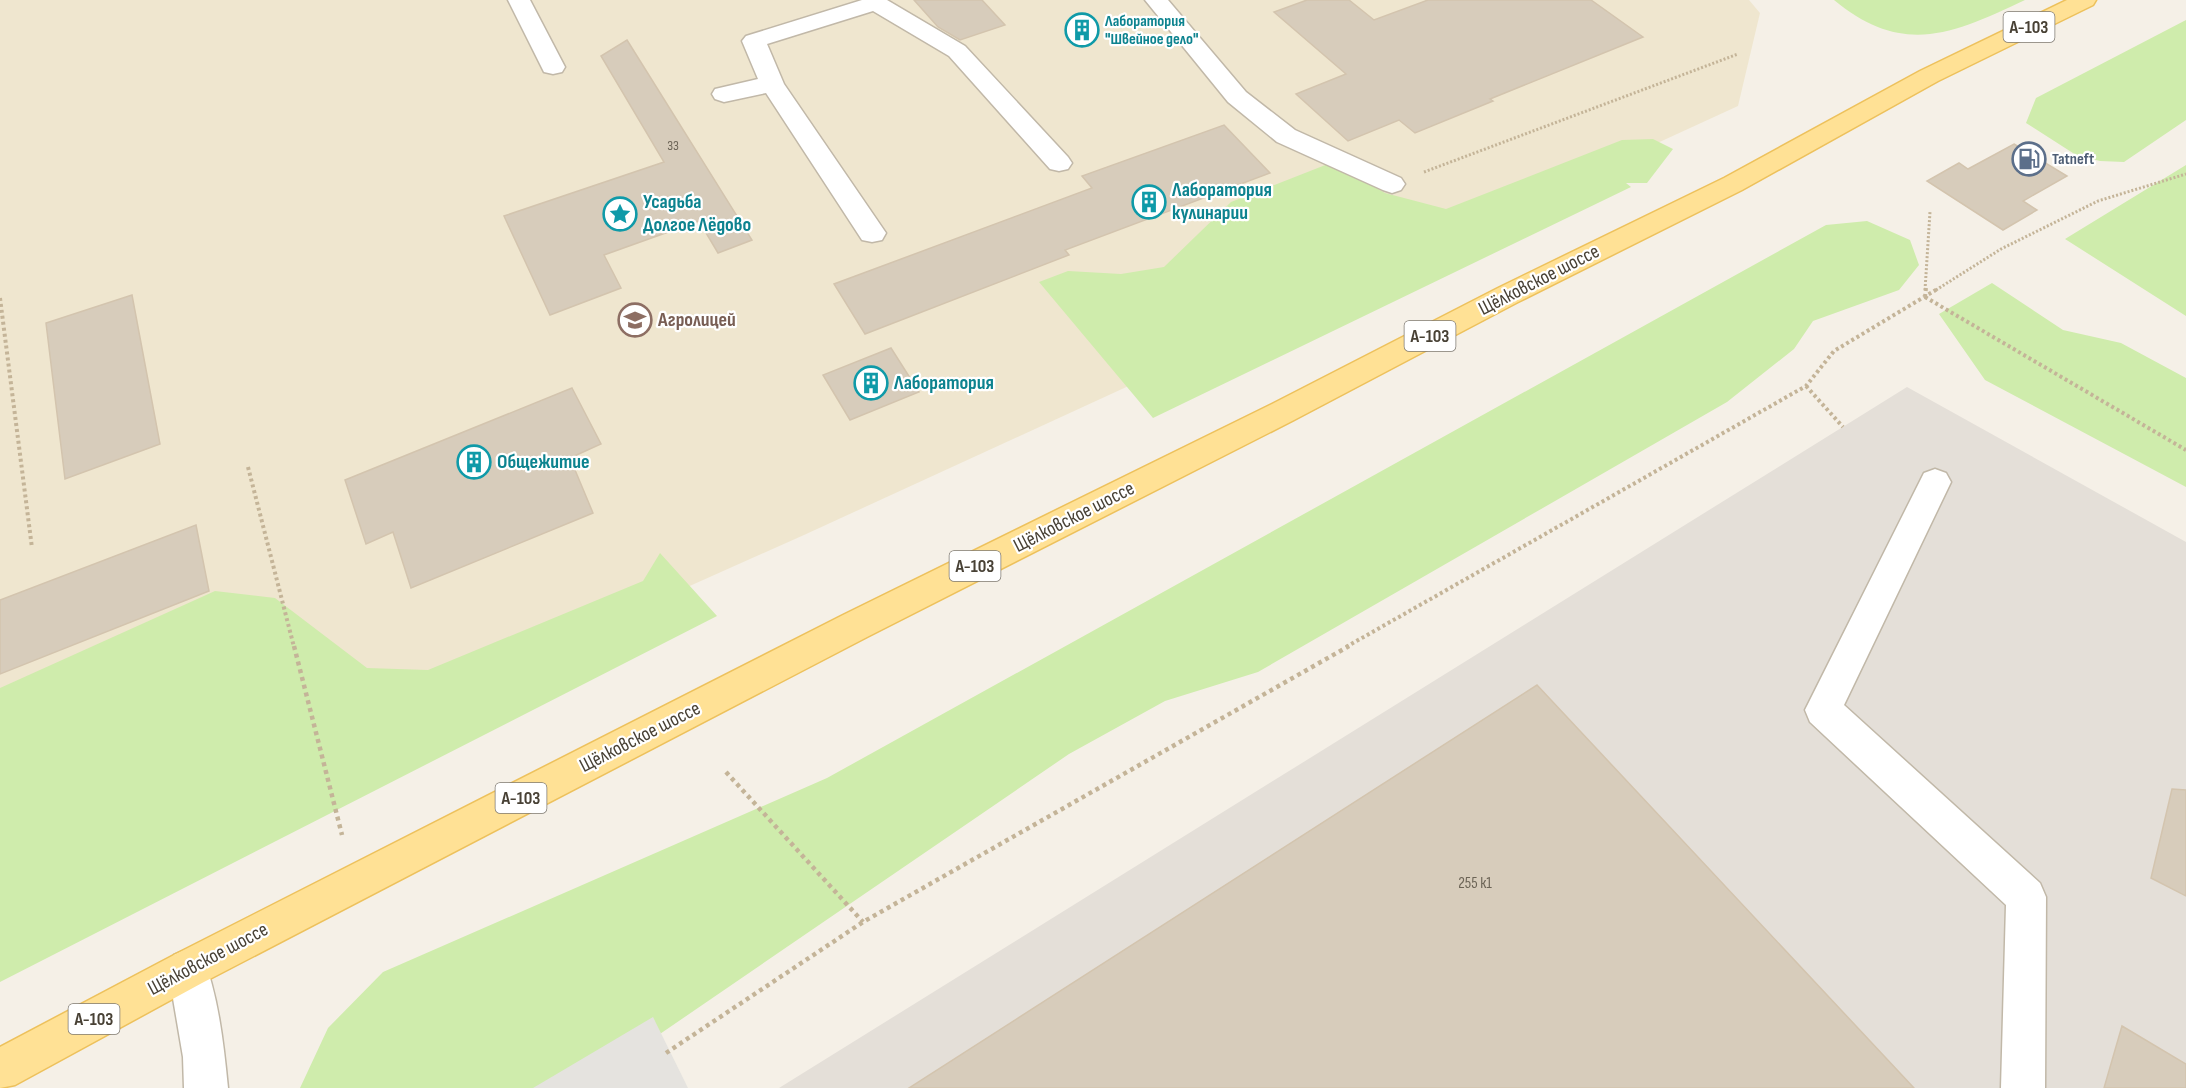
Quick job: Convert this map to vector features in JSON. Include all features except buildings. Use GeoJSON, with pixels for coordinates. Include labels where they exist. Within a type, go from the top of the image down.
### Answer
{"type":"FeatureCollection","features":[{"type":"Feature","properties":{"kind":"main road","name":"Щёлковское шоссе"},"geometry":{"type":"LineString","coordinates":[[0,1070],[188,969],[855,626],[1283,412],[1508,295],[1733,184],[1929,76],[2085,0]]}},
{"type":"Feature","properties":{"kind":"street"},"geometry":{"type":"LineString","coordinates":[[519,0],[553,67]]}},
{"type":"Feature","properties":{"kind":"street"},"geometry":{"type":"LineString","coordinates":[[1156,0],[1237,97],[1286,136],[1392,184]]}},
{"type":"Feature","properties":{"kind":"street"},"geometry":{"type":"LineString","coordinates":[[872,233],[772,84],[754,41],[876,3],[957,51],[1059,163]]}},
{"type":"Feature","properties":{"kind":"street"},"geometry":{"type":"LineString","coordinates":[[724,94],[772,84]]}},
{"type":"Feature","properties":{"kind":"street"},"geometry":{"type":"LineString","coordinates":[[1935,482],[1823,711],[2026,897],[2023,1088]]}},
{"type":"Feature","properties":{"kind":"street"},"geometry":{"type":"LineString","coordinates":[[188,969],[204,1057],[206,1088]]}},
{"type":"Feature","properties":{"kind":"path"},"geometry":{"type":"LineString","coordinates":[[1392,184],[1738,54]]}},
{"type":"Feature","properties":{"kind":"path"},"geometry":{"type":"LineString","coordinates":[[666,1053],[863,922],[1806,386],[1834,351],[2001,249],[2098,201],[2186,174]]}},
{"type":"Feature","properties":{"kind":"path"},"geometry":{"type":"LineString","coordinates":[[1925,297],[1930,212]]}},
{"type":"Feature","properties":{"kind":"path"},"geometry":{"type":"LineString","coordinates":[[1925,297],[2186,450]]}},
{"type":"Feature","properties":{"kind":"path"},"geometry":{"type":"LineString","coordinates":[[0,298],[32,548]]}},
{"type":"Feature","properties":{"kind":"path"},"geometry":{"type":"LineString","coordinates":[[1806,386],[1843,427]]}},
{"type":"Feature","properties":{"kind":"path"},"geometry":{"type":"LineString","coordinates":[[248,467],[342,835]]}},
{"type":"Feature","properties":{"kind":"path"},"geometry":{"type":"LineString","coordinates":[[726,772],[863,922]]}},
{"type":"Feature","properties":{"kind":"shaded area","name":"Агролицей"},"geometry":{"type":"Polygon","coordinates":[[[0,0],[1749,0],[1760,13],[1738,106],[804,535],[0,894],[0,0]]]}},
{"type":"Feature","properties":{"kind":"shaded area"},"geometry":{"type":"Polygon","coordinates":[[[1907,387],[2186,542],[2186,1088],[779,1088],[1907,387]]]}},
{"type":"Feature","properties":{"kind":"shaded area"},"geometry":{"type":"Polygon","coordinates":[[[653,1017],[688,1088],[533,1088],[653,1017]]]}},
{"type":"Feature","properties":{"kind":"green space"},"geometry":{"type":"Polygon","coordinates":[[[1834,0],[2025,0],[1951,30],[1928,34],[1906,34],[1883,29],[1859,18],[1834,0]]]}},
{"type":"Feature","properties":{"kind":"green space"},"geometry":{"type":"Polygon","coordinates":[[[2186,20],[2186,120],[2124,162],[2100,161],[2076,155],[2026,123],[2036,98],[2186,20]]]}},
{"type":"Feature","properties":{"kind":"green space"},"geometry":{"type":"Polygon","coordinates":[[[1653,139],[1673,149],[1647,183],[1626,183],[1631,187],[1153,418],[1039,282],[1068,271],[1121,274],[1164,267],[1231,202],[1333,162],[1385,193],[1446,209],[1622,140],[1653,139]]]}},
{"type":"Feature","properties":{"kind":"green space"},"geometry":{"type":"Polygon","coordinates":[[[2186,165],[2186,316],[2065,239],[2186,165]]]}},
{"type":"Feature","properties":{"kind":"green space"},"geometry":{"type":"Polygon","coordinates":[[[1867,221],[1910,240],[1919,265],[1899,290],[1813,321],[1794,349],[1727,402],[1258,672],[1165,701],[1069,754],[581,1088],[300,1088],[328,1028],[383,972],[827,778],[1826,225],[1867,221]]]}},
{"type":"Feature","properties":{"kind":"green space"},"geometry":{"type":"Polygon","coordinates":[[[1992,283],[2063,330],[2121,343],[2186,378],[2186,487],[1985,380],[1939,314],[1992,283]]]}},
{"type":"Feature","properties":{"kind":"green space"},"geometry":{"type":"Polygon","coordinates":[[[660,553],[717,616],[0,982],[0,688],[215,591],[275,598],[367,668],[428,670],[643,581],[660,553]]]}},
{"type":"Feature","properties":{"kind":"place","name":"Лаборатория \"Швейное дело\""},"geometry":{"type":"Point","coordinates":[1082,30]}},
{"type":"Feature","properties":{"kind":"place","name":"Tatneft"},"geometry":{"type":"Point","coordinates":[2029,159]}},
{"type":"Feature","properties":{"kind":"place","name":"Лаборатория кулинарии"},"geometry":{"type":"Point","coordinates":[1149,202]}},
{"type":"Feature","properties":{"kind":"place","name":"Усадьба Долгое Лёдово"},"geometry":{"type":"Point","coordinates":[620,214]}},
{"type":"Feature","properties":{"kind":"place","name":"Агролицей"},"geometry":{"type":"Point","coordinates":[635,320]}},
{"type":"Feature","properties":{"kind":"place","name":"Лаборатория"},"geometry":{"type":"Point","coordinates":[871,383]}},
{"type":"Feature","properties":{"kind":"place","name":"Общежитие"},"geometry":{"type":"Point","coordinates":[474,462]}}]}
